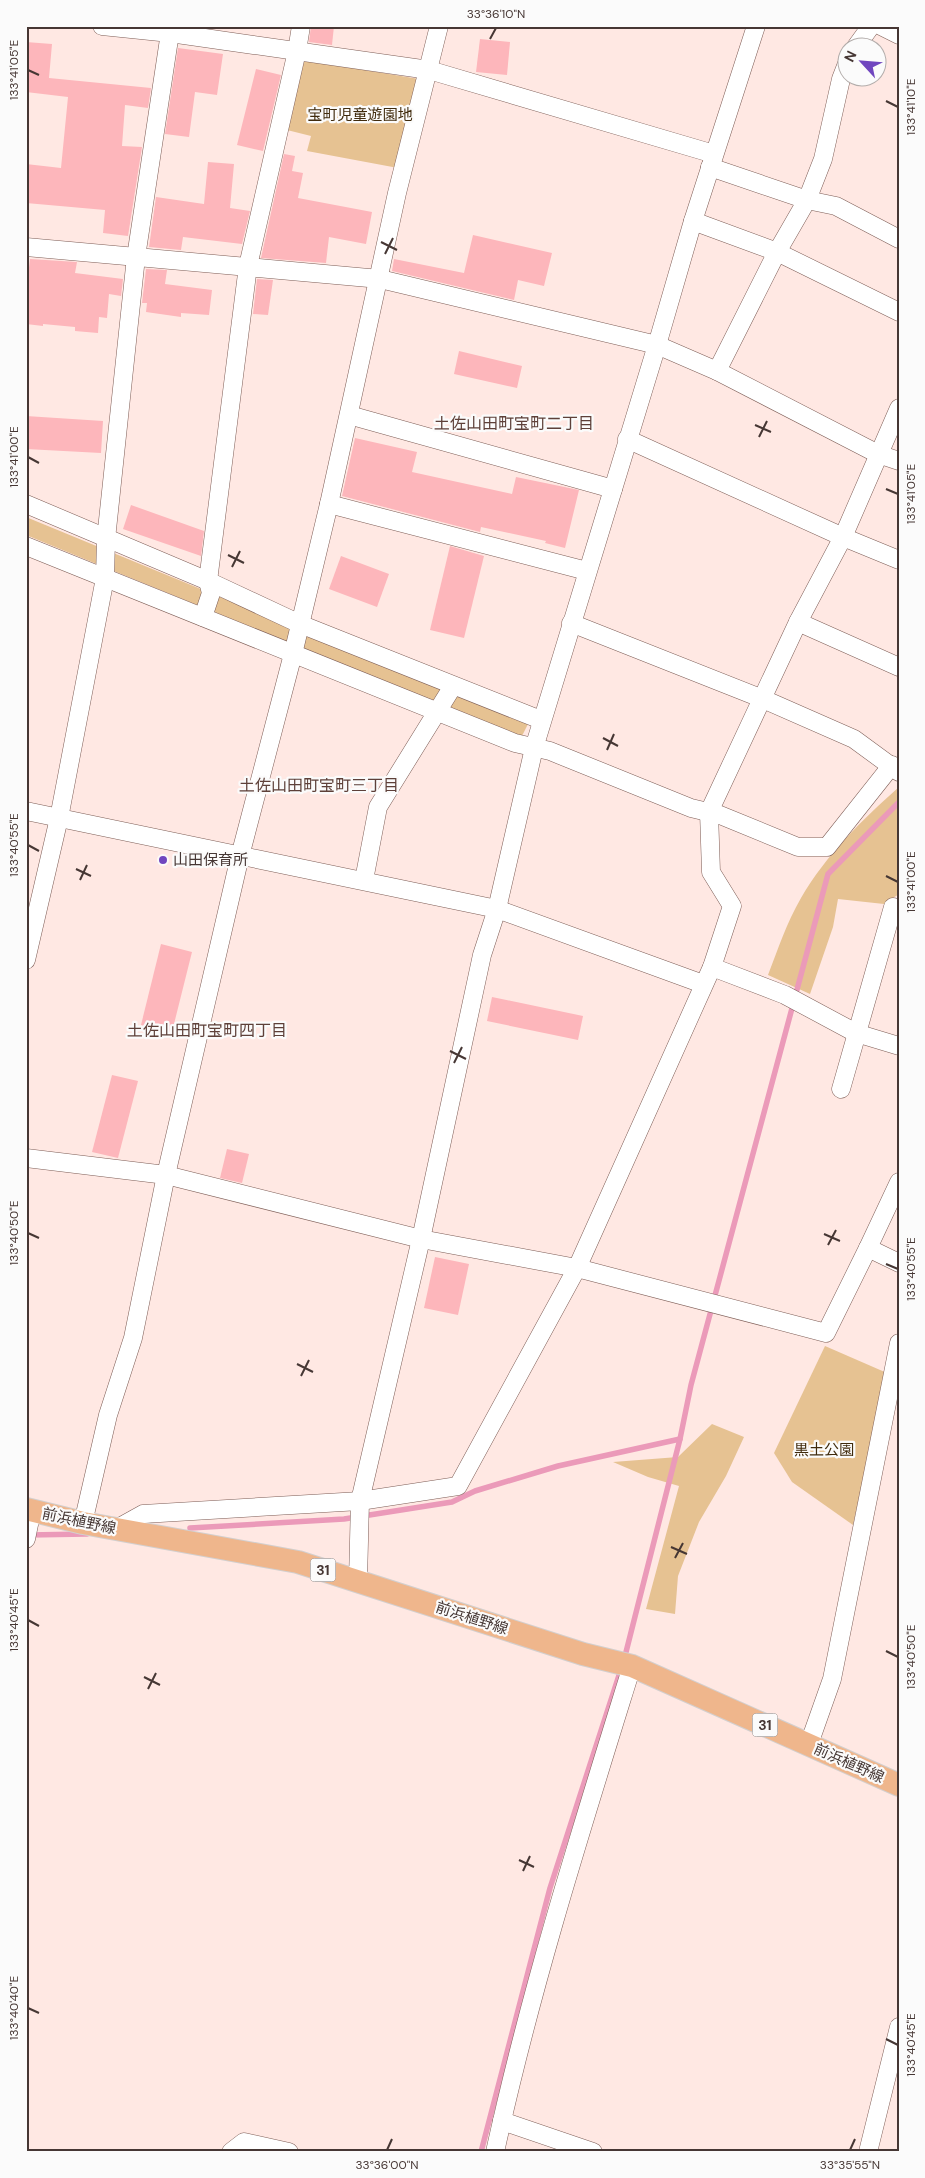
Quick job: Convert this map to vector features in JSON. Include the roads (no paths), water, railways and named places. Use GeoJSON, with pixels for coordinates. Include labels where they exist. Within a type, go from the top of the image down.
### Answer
{"type":"FeatureCollection","features":[{"type":"Feature","properties":{"kind":"main road","name":"前浜植野線"},"geometry":{"type":"LineString","coordinates":[[28,1522],[84,1523],[298,1562],[622,1664],[809,1744],[899,1785]]}},
{"type":"Feature","properties":{"kind":"street"},"geometry":{"type":"LineString","coordinates":[[102,26],[170,30],[429,70],[712,161],[807,200],[836,206],[899,239]]}},
{"type":"Feature","properties":{"kind":"street"},"geometry":{"type":"LineString","coordinates":[[203,617],[210,593],[208,581],[248,266],[298,51],[301,26]]}},
{"type":"Feature","properties":{"kind":"street"},"geometry":{"type":"LineString","coordinates":[[84,1523],[108,1414],[133,1338],[166,1175],[240,856],[293,654],[329,504],[380,279],[397,192],[439,26]]}},
{"type":"Feature","properties":{"kind":"street"},"geometry":{"type":"LineString","coordinates":[[358,1581],[360,1512],[482,955],[497,909],[541,720],[657,345],[692,221],[756,26]]}},
{"type":"Feature","properties":{"kind":"street"},"geometry":{"type":"LineString","coordinates":[[862,38],[871,26]]}},
{"type":"Feature","properties":{"kind":"street"},"geometry":{"type":"LineString","coordinates":[[881,26],[899,35]]}},
{"type":"Feature","properties":{"kind":"street"},"geometry":{"type":"LineString","coordinates":[[26,960],[58,818],[106,578],[106,539],[136,256],[170,30]]}},
{"type":"Feature","properties":{"kind":"street"},"geometry":{"type":"LineString","coordinates":[[717,372],[778,252],[807,200],[823,159],[839,88]]}},
{"type":"Feature","properties":{"kind":"street"},"geometry":{"type":"LineString","coordinates":[[692,221],[778,252],[899,312]]}},
{"type":"Feature","properties":{"kind":"street"},"geometry":{"type":"LineString","coordinates":[[26,247],[380,279],[657,345],[717,372],[878,454],[899,461]]}},
{"type":"Feature","properties":{"kind":"street"},"geometry":{"type":"LineString","coordinates":[[116,1529],[143,1514],[360,1512],[458,1486],[577,1268],[712,967],[732,906],[711,872],[709,812],[798,622],[843,537],[899,408]]}},
{"type":"Feature","properties":{"kind":"street"},"geometry":{"type":"LineString","coordinates":[[349,415],[612,489]]}},
{"type":"Feature","properties":{"kind":"street"},"geometry":{"type":"LineString","coordinates":[[627,439],[843,537],[899,560]]}},
{"type":"Feature","properties":{"kind":"street"},"geometry":{"type":"LineString","coordinates":[[26,504],[208,581],[300,624],[541,720]]}},
{"type":"Feature","properties":{"kind":"street"},"geometry":{"type":"LineString","coordinates":[[329,504],[586,571]]}},
{"type":"Feature","properties":{"kind":"street"},"geometry":{"type":"LineString","coordinates":[[26,546],[515,743],[550,751],[691,808],[709,812],[798,847],[827,846],[895,769],[854,739],[763,699],[571,623]]}},
{"type":"Feature","properties":{"kind":"street"},"geometry":{"type":"LineString","coordinates":[[798,622],[899,667]]}},
{"type":"Feature","properties":{"kind":"street"},"geometry":{"type":"LineString","coordinates":[[364,880],[378,807],[439,712],[453,686]]}},
{"type":"Feature","properties":{"kind":"street"},"geometry":{"type":"LineString","coordinates":[[26,811],[497,909],[703,984]]}},
{"type":"Feature","properties":{"kind":"street"},"geometry":{"type":"LineString","coordinates":[[841,1090],[893,907],[899,909]]}},
{"type":"Feature","properties":{"kind":"street"},"geometry":{"type":"LineString","coordinates":[[712,967],[785,995],[856,1033],[899,1046]]}},
{"type":"Feature","properties":{"kind":"street"},"geometry":{"type":"LineString","coordinates":[[26,1158],[166,1175],[421,1239],[577,1268],[826,1333],[899,1182]]}},
{"type":"Feature","properties":{"kind":"street"},"geometry":{"type":"LineString","coordinates":[[868,1248],[899,1263]]}},
{"type":"Feature","properties":{"kind":"street"},"geometry":{"type":"LineString","coordinates":[[809,1744],[832,1679],[899,1343]]}},
{"type":"Feature","properties":{"kind":"street"},"geometry":{"type":"LineString","coordinates":[[495,2152],[622,1664]]}},
{"type":"Feature","properties":{"kind":"street"},"geometry":{"type":"LineString","coordinates":[[868,2152],[899,2027]]}},
{"type":"Feature","properties":{"kind":"street"},"geometry":{"type":"LineString","coordinates":[[502,2121],[593,2152]]}},
{"type":"Feature","properties":{"kind":"street"},"geometry":{"type":"LineString","coordinates":[[231,2152],[244,2142],[289,2152]]}},
{"type":"Feature","properties":{"kind":"waterway"},"geometry":{"type":"LineString","coordinates":[[624,1660],[680,1439],[691,1385],[828,874],[899,802]]}},
{"type":"Feature","properties":{"kind":"waterway"},"geometry":{"type":"LineString","coordinates":[[190,1528],[344,1519],[452,1502],[475,1491],[558,1466],[680,1439]]}},
{"type":"Feature","properties":{"kind":"waterway"},"geometry":{"type":"LineString","coordinates":[[28,1535],[87,1534]]}},
{"type":"Feature","properties":{"kind":"waterway"},"geometry":{"type":"LineString","coordinates":[[481,2152],[550,1888],[621,1669]]}},
{"type":"Feature","properties":{"kind":"place","name":"山田保育所"},"geometry":{"type":"Point","coordinates":[163,860]}},
{"type":"Feature","properties":{"kind":"district","name":"土佐山田町宝町二丁目"},"geometry":{"type":"Point","coordinates":[514,423]}},
{"type":"Feature","properties":{"kind":"district","name":"土佐山田町宝町三丁目"},"geometry":{"type":"Point","coordinates":[319,785]}},
{"type":"Feature","properties":{"kind":"district","name":"土佐山田町宝町四丁目"},"geometry":{"type":"Point","coordinates":[207,1030]}},
{"type":"Feature","properties":{"kind":"park label","name":"宝町児童遊園地"},"geometry":{"type":"Point","coordinates":[360,115]}},
{"type":"Feature","properties":{"kind":"park label","name":"黒土公園"},"geometry":{"type":"Point","coordinates":[824,1450]}}]}
